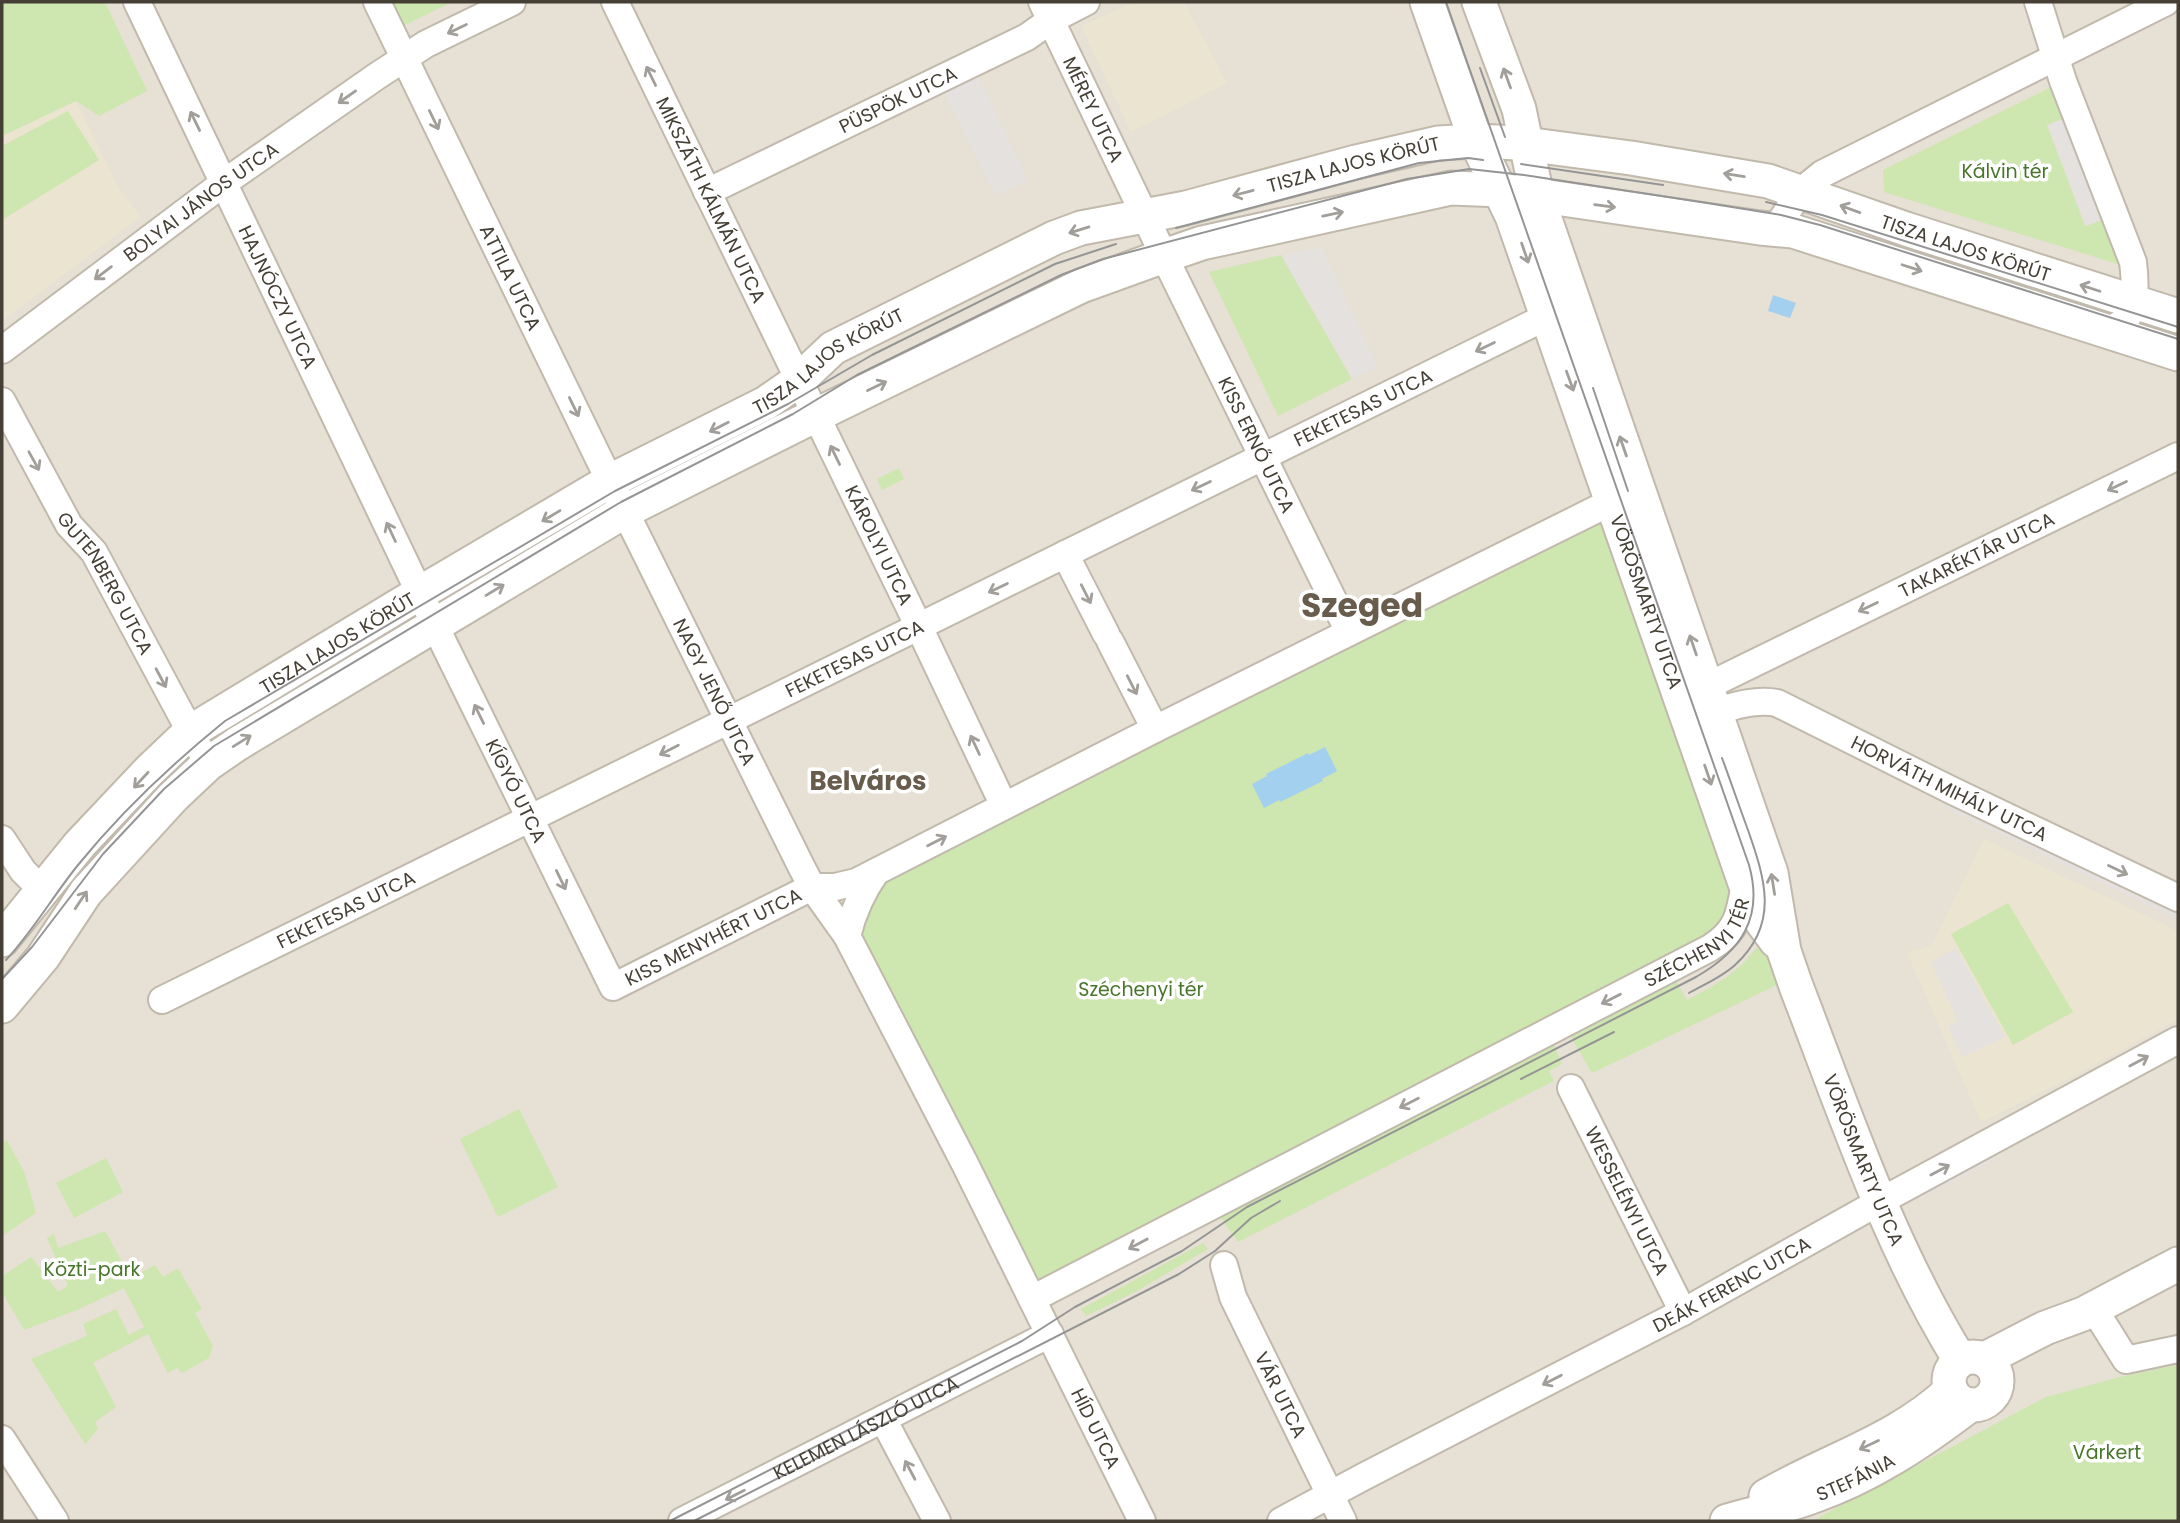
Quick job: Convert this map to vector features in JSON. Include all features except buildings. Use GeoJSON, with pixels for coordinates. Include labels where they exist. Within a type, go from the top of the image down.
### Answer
{"type":"FeatureCollection","features":[{"type":"Feature","properties":{"kind":"street","name":"HAJNÓCZY UTCA"},"geometry":{"type":"LineString","coordinates":[[137,2],[420,594]]}},
{"type":"Feature","properties":{"kind":"street","name":"ATTILA UTCA"},"geometry":{"type":"LineString","coordinates":[[377,2],[618,496]]}},
{"type":"Feature","properties":{"kind":"street","name":"BOLYAI JÁNOS UTCA"},"geometry":{"type":"LineString","coordinates":[[2,349],[225,182],[426,44],[512,2]]}},
{"type":"Feature","properties":{"kind":"street","name":"MIKSZÁTH KÁLMÁN UTCA"},"geometry":{"type":"LineString","coordinates":[[615,2],[807,398]]}},
{"type":"Feature","properties":{"kind":"street","name":"PÜSPÖK UTCA"},"geometry":{"type":"LineString","coordinates":[[707,192],[1027,37],[1046,11],[1086,2]]}},
{"type":"Feature","properties":{"kind":"street","name":"VÖRÖSMARTY UTCA"},"geometry":{"type":"LineString","coordinates":[[1427,2],[1476,141],[1562,312]]}},
{"type":"Feature","properties":{"kind":"street","name":"VÖRÖSMARTY UTCA"},"geometry":{"type":"LineString","coordinates":[[1479,2],[1518,110],[1562,312],[1699,705],[1772,873],[1784,951],[1879,1202],[1910,1271],[1943,1334],[1973,1379]]}},
{"type":"Feature","properties":{"kind":"street"},"geometry":{"type":"LineString","coordinates":[[2038,2],[2063,81],[2133,262],[2135,277],[2127,318],[2106,331]]}},
{"type":"Feature","properties":{"kind":"street"},"geometry":{"type":"LineString","coordinates":[[1776,228],[1801,191],[1822,174],[2166,2]]}},
{"type":"Feature","properties":{"kind":"street","name":"MÉREY UTCA"},"geometry":{"type":"LineString","coordinates":[[1046,11],[1164,256]]}},
{"type":"Feature","properties":{"kind":"street","name":"TISZA LAJOS KÖRÚT"},"geometry":{"type":"LineString","coordinates":[[807,398],[833,348],[1054,238],[1081,228],[1186,208],[1356,162],[1426,146],[1476,141],[1527,144],[1768,181],[1906,229],[2178,316]]}},
{"type":"Feature","properties":{"kind":"street","name":"TISZA LAJOS KÖRÚT"},"geometry":{"type":"LineString","coordinates":[[2,1006],[43,957],[86,892],[173,797],[208,764],[436,625],[618,496],[766,403],[807,398],[1080,286],[1202,243],[1451,188],[1501,190],[1793,231],[2178,353]]}},
{"type":"Feature","properties":{"kind":"street","name":"KISS ERNŐ UTCA"},"geometry":{"type":"LineString","coordinates":[[1164,256],[1349,632]]}},
{"type":"Feature","properties":{"kind":"street","name":"TISZA LAJOS KÖRÚT"},"geometry":{"type":"LineString","coordinates":[[2132,302],[2178,353]]}},
{"type":"Feature","properties":{"kind":"street","name":"FEKETESAS UTCA"},"geometry":{"type":"LineString","coordinates":[[162,1000],[1263,456],[1562,312]]}},
{"type":"Feature","properties":{"kind":"street","name":"KÁROLYI UTCA"},"geometry":{"type":"LineString","coordinates":[[807,398],[1004,806]]}},
{"type":"Feature","properties":{"kind":"street","name":"GUTENBERG UTCA"},"geometry":{"type":"LineString","coordinates":[[2,401],[69,525],[94,552],[208,764]]}},
{"type":"Feature","properties":{"kind":"street","name":"TAKARÉKTÁR UTCA"},"geometry":{"type":"LineString","coordinates":[[1699,705],[1776,652],[2178,456]]}},
{"type":"Feature","properties":{"kind":"street","name":"TISZA LAJOS KÖRÚT"},"geometry":{"type":"LineString","coordinates":[[2,940],[80,844],[190,732],[420,594],[618,496]]}},
{"type":"Feature","properties":{"kind":"street","name":"NAGY JENŐ UTCA"},"geometry":{"type":"LineString","coordinates":[[618,496],[812,887]]}},
{"type":"Feature","properties":{"kind":"street"},"geometry":{"type":"LineString","coordinates":[[812,887],[835,887],[856,882],[1349,632],[1626,497]]}},
{"type":"Feature","properties":{"kind":"street"},"geometry":{"type":"LineString","coordinates":[[1065,554],[1155,729]]}},
{"type":"Feature","properties":{"kind":"street","name":"KÍGYÓ UTCA"},"geometry":{"type":"LineString","coordinates":[[420,594],[613,986]]}},
{"type":"Feature","properties":{"kind":"street"},"geometry":{"type":"LineString","coordinates":[[1776,652],[1765,673],[1777,703]]}},
{"type":"Feature","properties":{"kind":"street"},"geometry":{"type":"LineString","coordinates":[[1699,705],[1764,701],[1777,703]]}},
{"type":"Feature","properties":{"kind":"street","name":"HORVÁTH MIHÁLY UTCA"},"geometry":{"type":"LineString","coordinates":[[1777,703],[1953,791],[2178,898]]}},
{"type":"Feature","properties":{"kind":"street","name":"VÖRÖSMARTY UTCA"},"geometry":{"type":"LineString","coordinates":[[1699,705],[1745,883],[1762,922],[1784,951]]}},
{"type":"Feature","properties":{"kind":"street"},"geometry":{"type":"LineString","coordinates":[[2,839],[23,871],[42,890]]}},
{"type":"Feature","properties":{"kind":"street"},"geometry":{"type":"LineString","coordinates":[[847,936],[852,913],[862,891],[876,872]]}},
{"type":"Feature","properties":{"kind":"street","name":"SZÉCHENYI TÉR"},"geometry":{"type":"LineString","coordinates":[[1032,1298],[1710,948],[1724,939],[1738,919],[1745,883]]}},
{"type":"Feature","properties":{"kind":"street"},"geometry":{"type":"LineString","coordinates":[[812,887],[847,936],[1050,1334]]}},
{"type":"Feature","properties":{"kind":"street","name":"KISS MENYHÉRT UTCA"},"geometry":{"type":"LineString","coordinates":[[613,986],[812,887]]}},
{"type":"Feature","properties":{"kind":"street"},"geometry":{"type":"LineString","coordinates":[[1732,929],[1756,936],[1784,951]]}},
{"type":"Feature","properties":{"kind":"street","name":"DEÁK FERENC UTCA"},"geometry":{"type":"LineString","coordinates":[[1281,1521],[1683,1312],[2178,1040]]}},
{"type":"Feature","properties":{"kind":"street","name":"WESSELÉNYI UTCA"},"geometry":{"type":"LineString","coordinates":[[1571,1088],[1683,1312]]}},
{"type":"Feature","properties":{"kind":"street","name":"STEFÁNIA"},"geometry":{"type":"LineString","coordinates":[[1721,1521],[1793,1480],[1897,1432],[1973,1379],[2056,1341],[2089,1312],[2178,1264]]}},
{"type":"Feature","properties":{"kind":"street","name":"VÁR UTCA"},"geometry":{"type":"LineString","coordinates":[[1224,1265],[1233,1297],[1343,1521]]}},
{"type":"Feature","properties":{"kind":"street"},"geometry":{"type":"LineString","coordinates":[[2089,1312],[2126,1360],[2178,1349]]}},
{"type":"Feature","properties":{"kind":"street","name":"KELEMEN LÁSZLÓ UTCA"},"geometry":{"type":"LineString","coordinates":[[682,1521],[1050,1334]]}},
{"type":"Feature","properties":{"kind":"street","name":"HÍD UTCA"},"geometry":{"type":"LineString","coordinates":[[1050,1334],[1142,1521]]}},
{"type":"Feature","properties":{"kind":"street","name":"STEFÁNIA"},"geometry":{"type":"LineString","coordinates":[[1727,1521],[1812,1497],[1874,1469],[1910,1449],[1973,1379]]}},
{"type":"Feature","properties":{"kind":"street"},"geometry":{"type":"LineString","coordinates":[[883,1419],[937,1521]]}},
{"type":"Feature","properties":{"kind":"street"},"geometry":{"type":"LineString","coordinates":[[2,1439],[54,1519]]}},
{"type":"Feature","properties":{"kind":"shaded area"},"geometry":{"type":"Polygon","coordinates":[[[2,2],[2178,2],[2178,1521],[2,1521],[2,2]]]}},
{"type":"Feature","properties":{"kind":"shaded area"},"geometry":{"type":"Polygon","coordinates":[[[1134,2],[1184,2],[1227,83],[1131,132],[1081,26],[1134,2]]]}},
{"type":"Feature","properties":{"kind":"shaded area"},"geometry":{"type":"Polygon","coordinates":[[[977,73],[1028,180],[995,196],[943,90],[977,73]]]}},
{"type":"Feature","properties":{"kind":"shaded area"},"geometry":{"type":"Polygon","coordinates":[[[76,101],[116,183],[140,217],[2,321],[2,136],[76,101]]]}},
{"type":"Feature","properties":{"kind":"shaded area"},"geometry":{"type":"Polygon","coordinates":[[[2076,114],[2115,215],[2086,226],[2047,125],[2076,114]]]}},
{"type":"Feature","properties":{"kind":"shaded area"},"geometry":{"type":"Polygon","coordinates":[[[1321,247],[1378,367],[1352,379],[1281,255],[1321,247]]]}},
{"type":"Feature","properties":{"kind":"shaded area"},"geometry":{"type":"Polygon","coordinates":[[[1953,791],[2178,898],[2178,920],[1945,808],[1953,791]]]}},
{"type":"Feature","properties":{"kind":"shaded area"},"geometry":{"type":"Polygon","coordinates":[[[1984,839],[2178,931],[2178,1019],[2068,1079],[1981,1122],[1907,953],[1932,945],[1984,839]]]}},
{"type":"Feature","properties":{"kind":"shaded area"},"geometry":{"type":"Polygon","coordinates":[[[1956,948],[2005,1037],[1962,1057],[1948,1026],[1958,1021],[1931,962],[1956,948]]]}},
{"type":"Feature","properties":{"kind":"shaded area"},"geometry":{"type":"Polygon","coordinates":[[[1987,1145],[1995,1159],[1920,1199],[1913,1185],[1987,1145]]]}},
{"type":"Feature","properties":{"kind":"green space"},"geometry":{"type":"Polygon","coordinates":[[[2,2],[105,2],[147,91],[99,116],[76,101],[2,136],[2,2]]]}},
{"type":"Feature","properties":{"kind":"green space"},"geometry":{"type":"Polygon","coordinates":[[[391,2],[452,2],[403,26],[391,2]]]}},
{"type":"Feature","properties":{"kind":"green space","name":"Kálvin tér"},"geometry":{"type":"Polygon","coordinates":[[[2051,87],[2063,119],[2047,125],[2085,226],[2102,220],[2118,264],[1884,192],[1883,170],[2051,87]]]}},
{"type":"Feature","properties":{"kind":"green space"},"geometry":{"type":"Polygon","coordinates":[[[68,111],[99,160],[2,220],[2,146],[68,111]]]}},
{"type":"Feature","properties":{"kind":"green space"},"geometry":{"type":"Polygon","coordinates":[[[1281,255],[1352,379],[1278,416],[1209,272],[1281,255]]]}},
{"type":"Feature","properties":{"kind":"green space"},"geometry":{"type":"Polygon","coordinates":[[[899,468],[904,479],[882,490],[877,479],[899,468]]]}},
{"type":"Feature","properties":{"kind":"green space","name":"Széchenyi tér"},"geometry":{"type":"Polygon","coordinates":[[[1597,509],[1745,883],[1738,919],[1032,1299],[847,936],[862,891],[1597,509]]]}},
{"type":"Feature","properties":{"kind":"green space"},"geometry":{"type":"Polygon","coordinates":[[[2008,903],[2073,1012],[2013,1045],[1951,934],[2008,903]]]}},
{"type":"Feature","properties":{"kind":"green space"},"geometry":{"type":"Polygon","coordinates":[[[1756,948],[1771,956],[1781,983],[1592,1073],[1571,1037],[1676,981],[1687,1000],[1733,972],[1756,948]]]}},
{"type":"Feature","properties":{"kind":"green space"},"geometry":{"type":"Polygon","coordinates":[[[1553,1043],[1562,1064],[1549,1071],[1554,1081],[1238,1242],[1219,1215],[1553,1043]]]}},
{"type":"Feature","properties":{"kind":"green space"},"geometry":{"type":"Polygon","coordinates":[[[519,1109],[558,1187],[498,1217],[460,1139],[519,1109]]]}},
{"type":"Feature","properties":{"kind":"green space"},"geometry":{"type":"Polygon","coordinates":[[[7,1140],[25,1174],[36,1213],[2,1236],[2,1143],[7,1140]]]}},
{"type":"Feature","properties":{"kind":"green space"},"geometry":{"type":"Polygon","coordinates":[[[106,1158],[123,1192],[74,1218],[56,1183],[106,1158]]]}},
{"type":"Feature","properties":{"kind":"green space","name":"Közti-park"},"geometry":{"type":"Polygon","coordinates":[[[105,1231],[131,1278],[155,1265],[163,1277],[178,1268],[202,1309],[195,1313],[213,1346],[209,1358],[182,1373],[177,1368],[168,1373],[148,1334],[93,1363],[116,1407],[95,1422],[98,1429],[85,1444],[31,1359],[87,1336],[83,1324],[116,1309],[129,1335],[144,1327],[124,1288],[24,1330],[2,1292],[2,1276],[31,1257],[58,1292],[68,1286],[47,1238],[54,1234],[58,1248],[105,1231]]]}},
{"type":"Feature","properties":{"kind":"green space"},"geometry":{"type":"Polygon","coordinates":[[[1203,1243],[1208,1249],[1137,1291],[1086,1316],[1081,1309],[1203,1243]]]}},
{"type":"Feature","properties":{"kind":"green space","name":"Várkert"},"geometry":{"type":"Polygon","coordinates":[[[2178,1365],[2178,1521],[1812,1521],[2046,1397],[2178,1365]]]}},
{"type":"Feature","properties":{"kind":"water"},"geometry":{"type":"Polygon","coordinates":[[[1773,295],[1796,303],[1790,318],[1768,311],[1773,295]]]}},
{"type":"Feature","properties":{"kind":"water"},"geometry":{"type":"Polygon","coordinates":[[[1325,747],[1337,771],[1322,779],[1323,781],[1264,808],[1252,784],[1267,776],[1266,774],[1325,747]]]}},
{"type":"Feature","properties":{"kind":"tram line"},"geometry":{"type":"LineString","coordinates":[[670,1521],[1022,1341],[1075,1307],[1182,1251],[1247,1207],[1696,977],[1725,956],[1745,931],[1751,917],[1753,901],[1749,865],[1446,2]]}},
{"type":"Feature","properties":{"kind":"tram line"},"geometry":{"type":"LineString","coordinates":[[1480,68],[1505,137]]}},
{"type":"Feature","properties":{"kind":"tram line"},"geometry":{"type":"LineString","coordinates":[[1176,228],[1419,163],[1468,158],[1483,160]]}},
{"type":"Feature","properties":{"kind":"tram line"},"geometry":{"type":"LineString","coordinates":[[1521,164],[1663,185]]}},
{"type":"Feature","properties":{"kind":"tram line"},"geometry":{"type":"LineString","coordinates":[[2,979],[32,947],[103,854],[164,789],[214,746],[621,502],[793,414],[857,375],[1061,275],[1103,259],[1407,179],[1469,169],[1781,215],[2178,339]]}},
{"type":"Feature","properties":{"kind":"tram line"},"geometry":{"type":"LineString","coordinates":[[1766,202],[1822,215],[2178,327]]}},
{"type":"Feature","properties":{"kind":"tram line"},"geometry":{"type":"LineString","coordinates":[[6,960],[78,865],[129,807],[225,721],[615,491],[788,404],[872,355],[1055,264],[1116,244]]}},
{"type":"Feature","properties":{"kind":"tram line"},"geometry":{"type":"LineString","coordinates":[[1593,388],[1628,491]]}},
{"type":"Feature","properties":{"kind":"tram line"},"geometry":{"type":"LineString","coordinates":[[1689,993],[1735,965],[1758,934],[1763,917],[1765,901],[1759,866],[1722,758]]}},
{"type":"Feature","properties":{"kind":"tram line"},"geometry":{"type":"LineString","coordinates":[[1521,1079],[1614,1032]]}},
{"type":"Feature","properties":{"kind":"tram line"},"geometry":{"type":"LineString","coordinates":[[694,1521],[1179,1274],[1215,1251],[1251,1218],[1280,1201]]}},
{"type":"Feature","properties":{"kind":"district","name":"Szeged"},"geometry":{"type":"Point","coordinates":[1362,605]}},
{"type":"Feature","properties":{"kind":"district","name":"Belváros"},"geometry":{"type":"Point","coordinates":[868,781]}}]}
